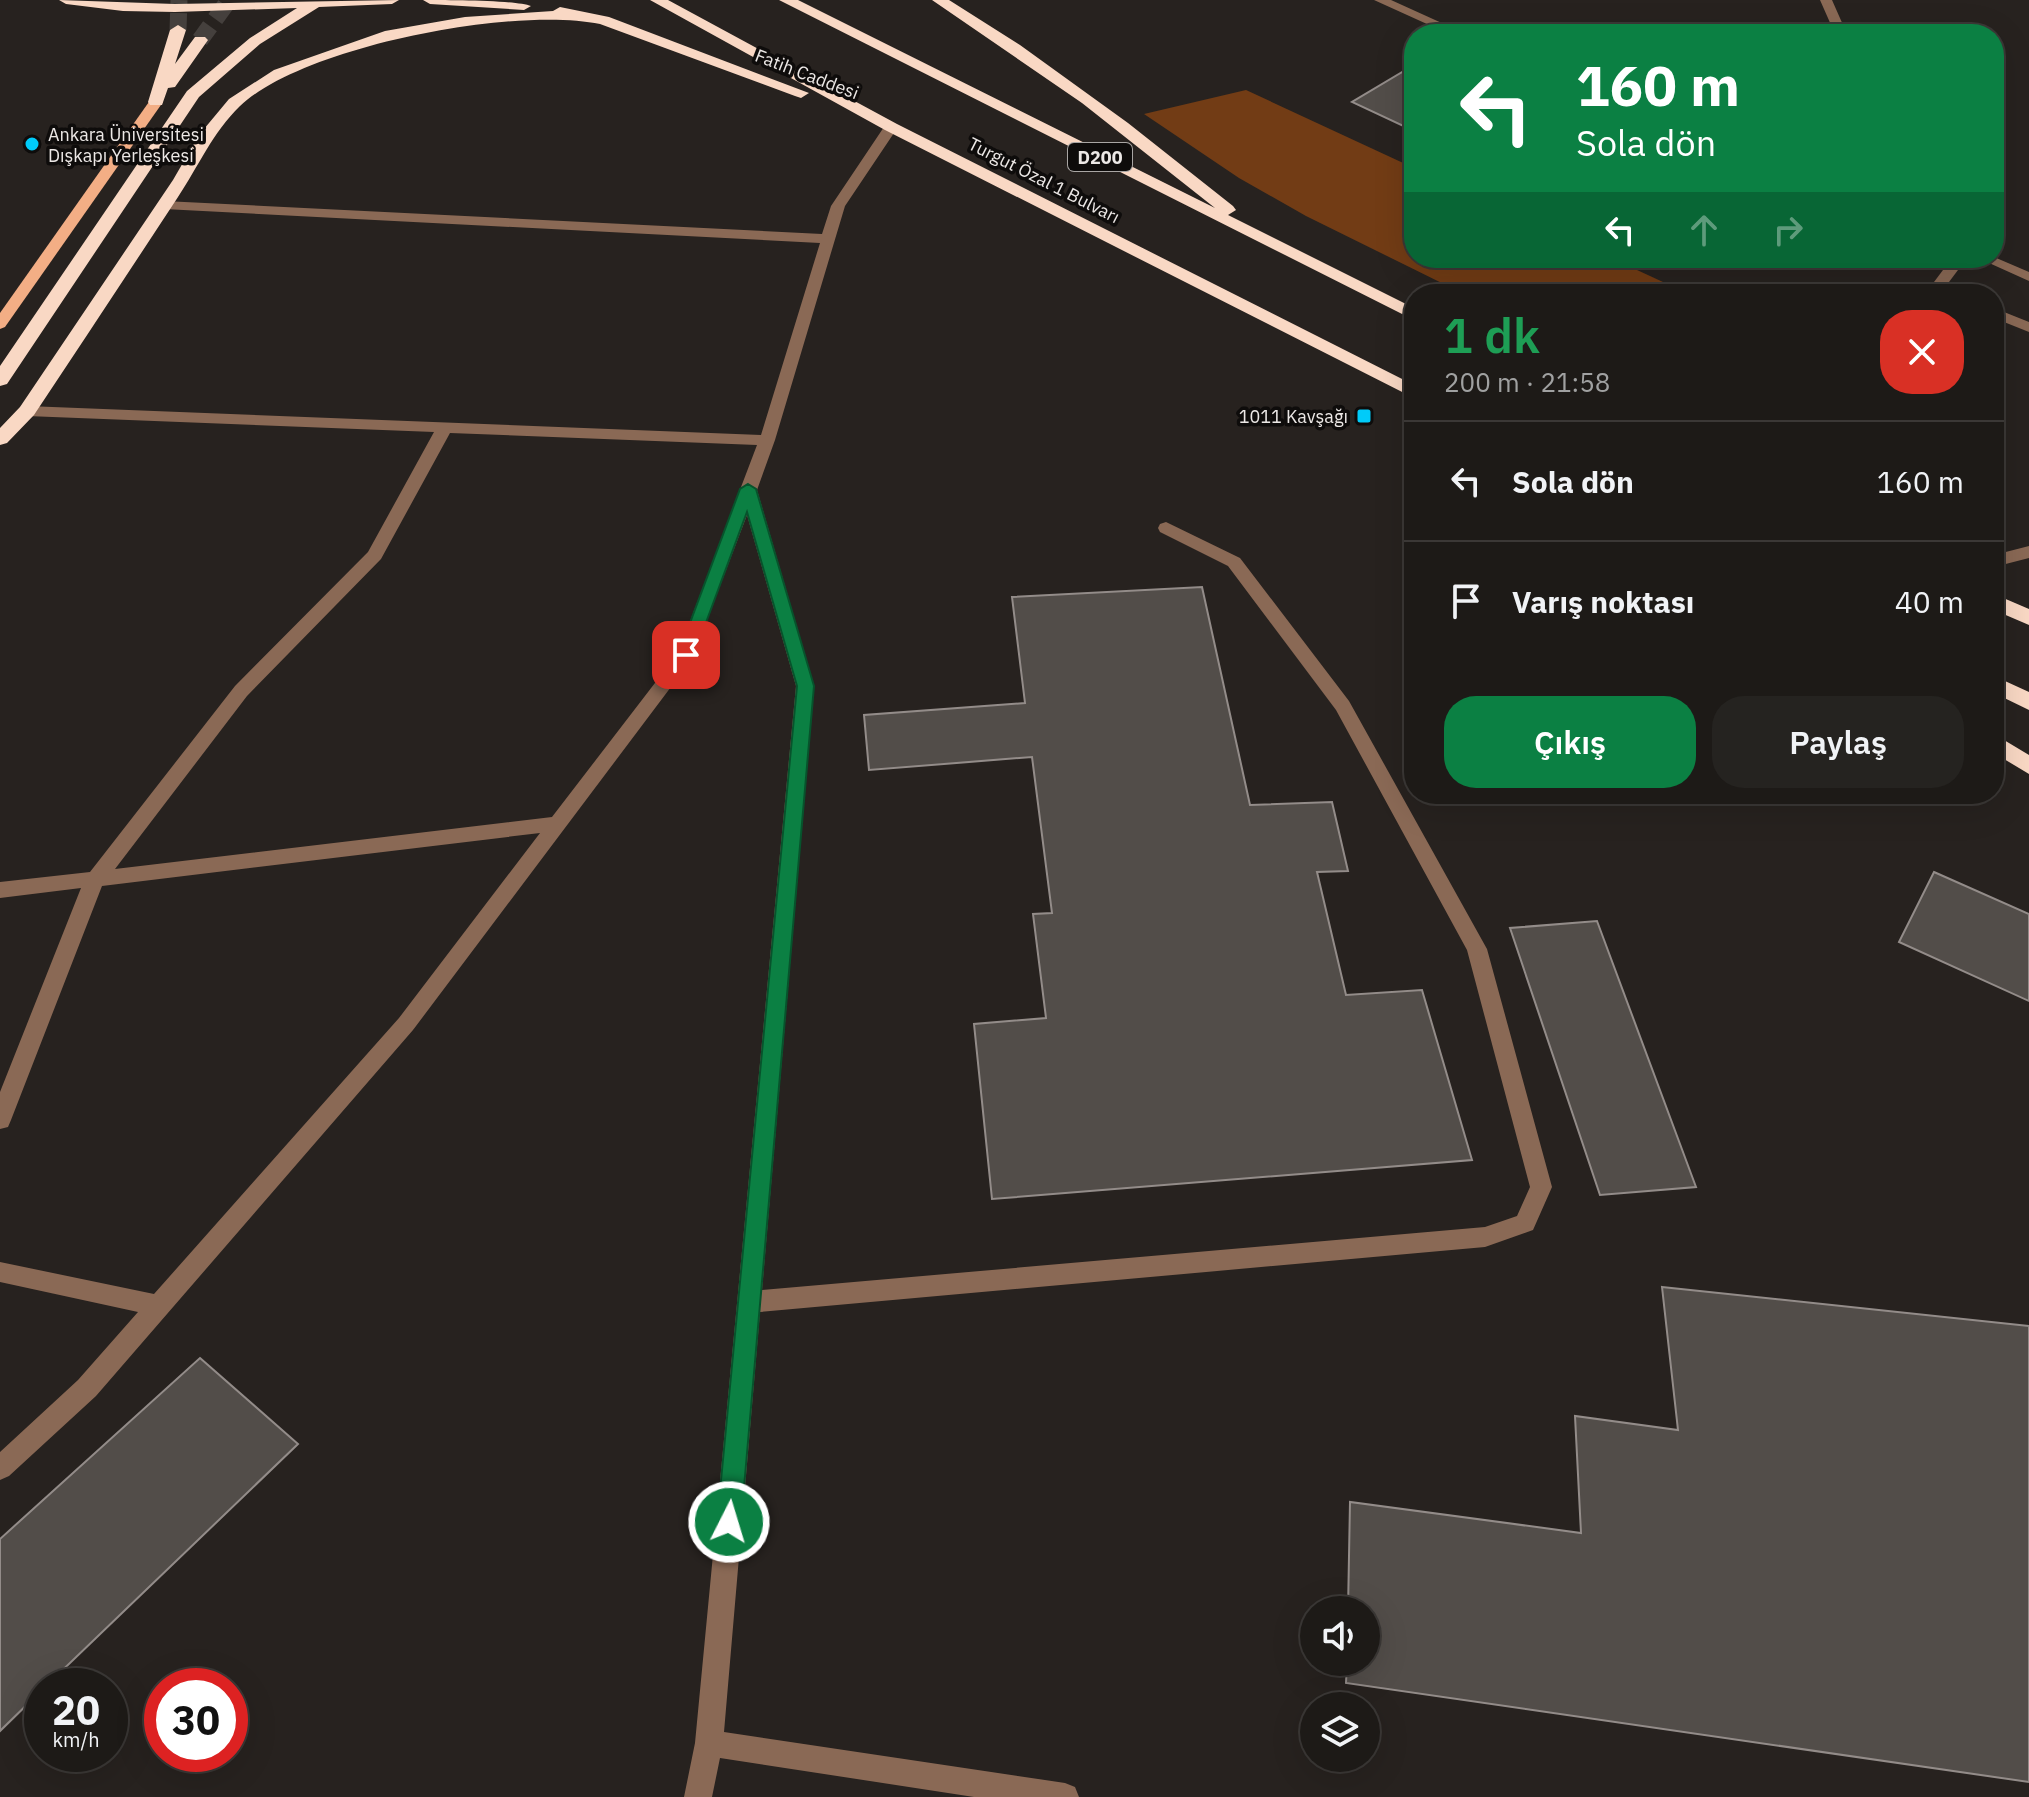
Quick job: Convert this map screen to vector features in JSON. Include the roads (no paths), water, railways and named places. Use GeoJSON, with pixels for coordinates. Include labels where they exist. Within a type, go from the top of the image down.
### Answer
{"type":"FeatureCollection","features":[{"type":"Feature","properties":{"kind":"highway"},"geometry":{"type":"LineString","coordinates":[[66,0],[162,8],[392,0]]}},
{"type":"Feature","properties":{"kind":"highway"},"geometry":{"type":"LineString","coordinates":[[0,380],[193,94],[255,41],[320,0]]}},
{"type":"Feature","properties":{"kind":"highway"},"geometry":{"type":"LineString","coordinates":[[430,0],[488,1],[576,14],[604,20],[708,57]]}},
{"type":"Feature","properties":{"kind":"highway"},"geometry":{"type":"LineString","coordinates":[[598,0],[708,57]]}},
{"type":"Feature","properties":{"kind":"highway","name":"Turgut Özal 1 Bulvarı"},"geometry":{"type":"LineString","coordinates":[[657,0],[891,127],[1404,387]]}},
{"type":"Feature","properties":{"kind":"highway","name":"D200"},"geometry":{"type":"LineString","coordinates":[[786,0],[1404,310]]}},
{"type":"Feature","properties":{"kind":"highway","name":"D200"},"geometry":{"type":"LineString","coordinates":[[815,0],[934,73]]}},
{"type":"Feature","properties":{"kind":"highway"},"geometry":{"type":"LineString","coordinates":[[939,0],[990,31],[1107,112],[1266,241]]}},
{"type":"Feature","properties":{"kind":"highway"},"geometry":{"type":"LineString","coordinates":[[0,439],[27,411],[207,135],[235,102],[280,73],[390,34],[465,22],[576,14]]}},
{"type":"Feature","properties":{"kind":"highway"},"geometry":{"type":"LineString","coordinates":[[156,102],[178,30]]}},
{"type":"Feature","properties":{"kind":"highway"},"geometry":{"type":"LineString","coordinates":[[156,102],[200,40]]}},
{"type":"Feature","properties":{"kind":"highway","name":"Fatih Caddesi"},"geometry":{"type":"LineString","coordinates":[[708,57],[891,127]]}},
{"type":"Feature","properties":{"kind":"highway"},"geometry":{"type":"LineString","coordinates":[[2004,606],[2029,618]]}},
{"type":"Feature","properties":{"kind":"highway"},"geometry":{"type":"LineString","coordinates":[[2004,689],[2029,702]]}},
{"type":"Feature","properties":{"kind":"highway"},"geometry":{"type":"LineString","coordinates":[[2004,749],[2029,766]]}},
{"type":"Feature","properties":{"kind":"main road"},"geometry":{"type":"LineString","coordinates":[[0,324],[156,102]]}},
{"type":"Feature","properties":{"kind":"street"},"geometry":{"type":"LineString","coordinates":[[1380,0],[1434,17],[1445,24]]}},
{"type":"Feature","properties":{"kind":"street"},"geometry":{"type":"LineString","coordinates":[[1826,0],[1837,24]]}},
{"type":"Feature","properties":{"kind":"street"},"geometry":{"type":"LineString","coordinates":[[0,1468],[87,1388],[406,1024],[686,655],[767,440],[838,206],[891,127]]}},
{"type":"Feature","properties":{"kind":"street"},"geometry":{"type":"LineString","coordinates":[[164,205],[829,239]]}},
{"type":"Feature","properties":{"kind":"street"},"geometry":{"type":"LineString","coordinates":[[2004,266],[2029,277]]}},
{"type":"Feature","properties":{"kind":"street"},"geometry":{"type":"LineString","coordinates":[[1940,284],[1952,268]]}},
{"type":"Feature","properties":{"kind":"street"},"geometry":{"type":"LineString","coordinates":[[2004,317],[2029,327]]}},
{"type":"Feature","properties":{"kind":"street"},"geometry":{"type":"LineString","coordinates":[[27,411],[767,440]]}},
{"type":"Feature","properties":{"kind":"street"},"geometry":{"type":"LineString","coordinates":[[0,1120],[94,881],[241,691],[375,555],[445,427]]}},
{"type":"Feature","properties":{"kind":"street"},"geometry":{"type":"LineString","coordinates":[[698,1797],[709,1743],[805,686],[748,489]]}},
{"type":"Feature","properties":{"kind":"street"},"geometry":{"type":"LineString","coordinates":[[749,1302],[1485,1237],[1525,1223],[1541,1187],[1477,949],[1343,706],[1234,562],[1166,528]]}},
{"type":"Feature","properties":{"kind":"street"},"geometry":{"type":"LineString","coordinates":[[2004,558],[2029,552]]}},
{"type":"Feature","properties":{"kind":"street"},"geometry":{"type":"LineString","coordinates":[[0,890],[557,824]]}},
{"type":"Feature","properties":{"kind":"street"},"geometry":{"type":"LineString","coordinates":[[0,1272],[159,1306]]}},
{"type":"Feature","properties":{"kind":"street"},"geometry":{"type":"LineString","coordinates":[[709,1743],[1065,1797]]}},
{"type":"Feature","properties":{"kind":"tunnel"},"geometry":{"type":"LineString","coordinates":[[178,30],[179,0]]}},
{"type":"Feature","properties":{"kind":"tunnel"},"geometry":{"type":"LineString","coordinates":[[200,40],[229,0]]}},
{"type":"Feature","properties":{"kind":"place","name":"Ankara Üniversitesi Dışkapı Yerleşkesi"},"geometry":{"type":"Point","coordinates":[32,144]}},
{"type":"Feature","properties":{"kind":"place","name":"1011 Kavşağı"},"geometry":{"type":"Point","coordinates":[1364,416]}}]}
